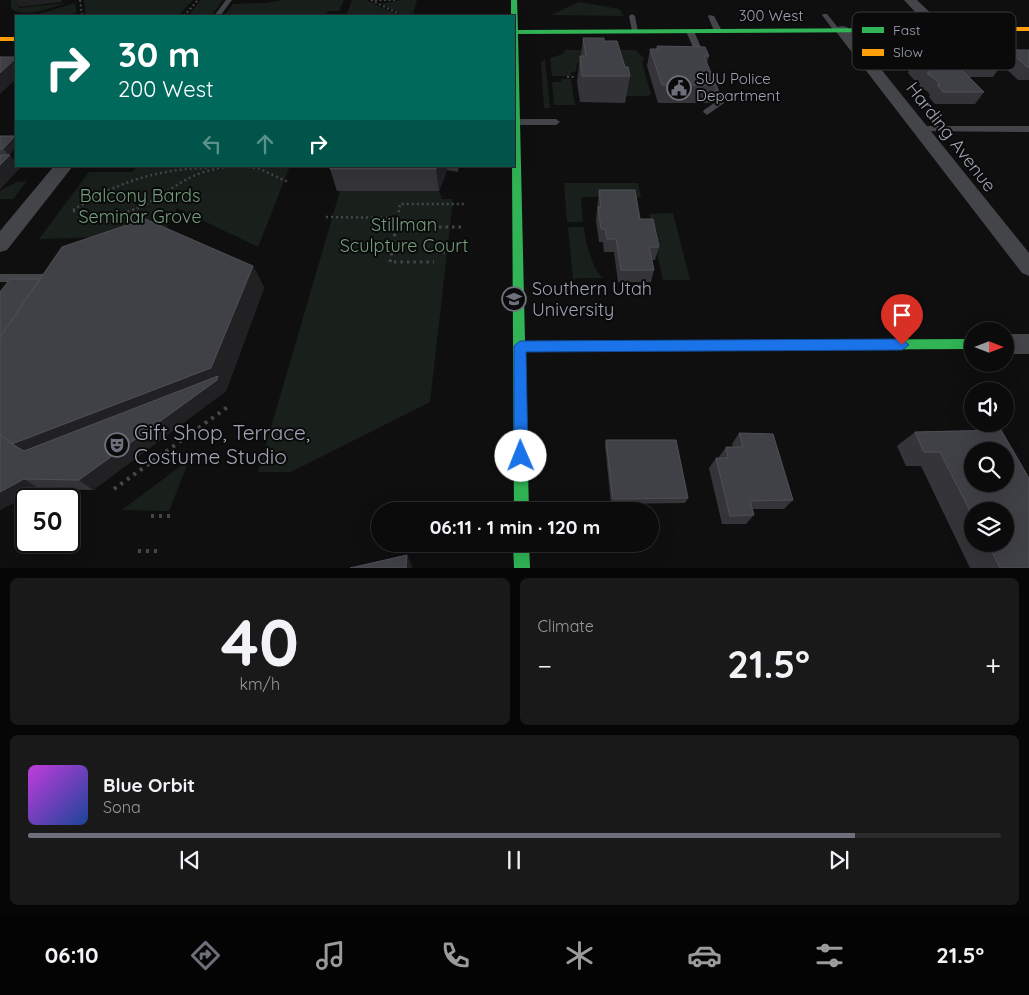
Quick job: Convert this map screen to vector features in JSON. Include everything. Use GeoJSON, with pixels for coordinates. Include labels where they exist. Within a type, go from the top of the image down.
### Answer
{"type":"FeatureCollection","features":[{"type":"Feature","properties":{"kind":"street"},"geometry":{"type":"LineString","coordinates":[[514,0],[514,15]]}},
{"type":"Feature","properties":{"kind":"street"},"geometry":{"type":"LineString","coordinates":[[910,0],[922,12]]}},
{"type":"Feature","properties":{"kind":"street","name":"Harding Avenue"},"geometry":{"type":"LineString","coordinates":[[839,30],[852,46]]}},
{"type":"Feature","properties":{"kind":"street","name":"300 West"},"geometry":{"type":"LineString","coordinates":[[515,32],[852,30]]}},
{"type":"Feature","properties":{"kind":"street"},"geometry":{"type":"LineString","coordinates":[[0,39],[15,39]]}},
{"type":"Feature","properties":{"kind":"street","name":"Harding Avenue"},"geometry":{"type":"LineString","coordinates":[[871,70],[1029,268]]}},
{"type":"Feature","properties":{"kind":"street"},"geometry":{"type":"LineString","coordinates":[[515,77],[521,502]]}},
{"type":"Feature","properties":{"kind":"street"},"geometry":{"type":"LineString","coordinates":[[0,245],[63,167]]}},
{"type":"Feature","properties":{"kind":"street"},"geometry":{"type":"LineString","coordinates":[[520,346],[964,344]]}},
{"type":"Feature","properties":{"kind":"street"},"geometry":{"type":"LineString","coordinates":[[1014,344],[1029,344]]}},
{"type":"Feature","properties":{"kind":"street"},"geometry":{"type":"LineString","coordinates":[[522,552],[522,568]]}},
{"type":"Feature","properties":{"kind":"lane"},"geometry":{"type":"LineString","coordinates":[[218,15],[229,0]]}},
{"type":"Feature","properties":{"kind":"lane"},"geometry":{"type":"LineString","coordinates":[[824,15],[839,30]]}},
{"type":"Feature","properties":{"kind":"lane"},"geometry":{"type":"LineString","coordinates":[[632,16],[636,31]]}},
{"type":"Feature","properties":{"kind":"lane"},"geometry":{"type":"LineString","coordinates":[[712,16],[718,31]]}},
{"type":"Feature","properties":{"kind":"lane"},"geometry":{"type":"LineString","coordinates":[[690,31],[720,103],[708,112]]}},
{"type":"Feature","properties":{"kind":"lane"},"geometry":{"type":"LineString","coordinates":[[516,122],[556,122]]}},
{"type":"Feature","properties":{"kind":"lane"},"geometry":{"type":"LineString","coordinates":[[920,130],[1029,129]]}},
{"type":"Feature","properties":{"kind":"lane"},"geometry":{"type":"LineString","coordinates":[[0,278],[68,278]]}},
{"type":"Feature","properties":{"kind":"path"},"geometry":{"type":"LineString","coordinates":[[80,0],[82,15]]}},
{"type":"Feature","properties":{"kind":"path"},"geometry":{"type":"LineString","coordinates":[[185,15],[198,0]]}},
{"type":"Feature","properties":{"kind":"path"},"geometry":{"type":"LineString","coordinates":[[373,0],[396,0]]}},
{"type":"Feature","properties":{"kind":"path"},"geometry":{"type":"LineString","coordinates":[[373,0],[401,15]]}},
{"type":"Feature","properties":{"kind":"path"},"geometry":{"type":"LineString","coordinates":[[567,78],[574,78]]}},
{"type":"Feature","properties":{"kind":"path"},"geometry":{"type":"LineString","coordinates":[[211,168],[140,209],[102,216],[73,211],[110,187],[140,176],[174,169],[222,167]]}},
{"type":"Feature","properties":{"kind":"path"},"geometry":{"type":"LineString","coordinates":[[248,167],[258,168],[288,182]]}},
{"type":"Feature","properties":{"kind":"path"},"geometry":{"type":"LineString","coordinates":[[434,262],[390,262],[400,204],[464,204]]}},
{"type":"Feature","properties":{"kind":"path"},"geometry":{"type":"LineString","coordinates":[[326,217],[398,218]]}},
{"type":"Feature","properties":{"kind":"path"},"geometry":{"type":"LineString","coordinates":[[439,226],[462,226]]}},
{"type":"Feature","properties":{"kind":"path"},"geometry":{"type":"LineString","coordinates":[[436,252],[460,252]]}},
{"type":"Feature","properties":{"kind":"path"},"geometry":{"type":"LineString","coordinates":[[114,489],[229,406]]}},
{"type":"Feature","properties":{"kind":"path"},"geometry":{"type":"LineString","coordinates":[[151,516],[171,516]]}},
{"type":"Feature","properties":{"kind":"path"},"geometry":{"type":"LineString","coordinates":[[138,551],[158,551]]}},
{"type":"Feature","properties":{"kind":"green space"},"geometry":{"type":"Polygon","coordinates":[[[11,0],[20,0],[19,8],[67,3],[32,13],[25,13],[11,9],[11,0]]]}},
{"type":"Feature","properties":{"kind":"green space"},"geometry":{"type":"Polygon","coordinates":[[[84,0],[193,0],[179,15],[86,15],[84,0]]]}},
{"type":"Feature","properties":{"kind":"green space"},"geometry":{"type":"Polygon","coordinates":[[[201,0],[223,0],[212,15],[195,15],[190,13],[201,0]]]}},
{"type":"Feature","properties":{"kind":"green space"},"geometry":{"type":"Polygon","coordinates":[[[283,0],[344,0],[339,11],[328,11],[326,15],[225,15],[233,4],[266,3],[283,0]]]}},
{"type":"Feature","properties":{"kind":"green space"},"geometry":{"type":"Polygon","coordinates":[[[352,0],[366,0],[398,15],[346,15],[352,0]]]}},
{"type":"Feature","properties":{"kind":"green space"},"geometry":{"type":"Polygon","coordinates":[[[401,0],[417,0],[413,14],[410,15],[404,15],[381,4],[401,0]]]}},
{"type":"Feature","properties":{"kind":"green space"},"geometry":{"type":"Polygon","coordinates":[[[579,2],[619,9],[624,16],[551,15],[579,2]]]}},
{"type":"Feature","properties":{"kind":"green space"},"geometry":{"type":"Polygon","coordinates":[[[75,3],[77,12],[69,15],[35,15],[75,3]]]}},
{"type":"Feature","properties":{"kind":"green space"},"geometry":{"type":"Polygon","coordinates":[[[565,50],[635,50],[644,58],[642,63],[651,94],[647,96],[627,96],[582,62],[577,63],[576,71],[570,73],[571,76],[552,76],[550,58],[563,54],[565,50]]]}},
{"type":"Feature","properties":{"kind":"green space"},"geometry":{"type":"Polygon","coordinates":[[[545,59],[550,108],[544,108],[541,62],[545,59]]]}},
{"type":"Feature","properties":{"kind":"green space"},"geometry":{"type":"Polygon","coordinates":[[[561,79],[571,79],[575,105],[554,105],[552,82],[561,82],[561,79]]]}},
{"type":"Feature","properties":{"kind":"green space","name":"Balcony Bards Seminar Grove"},"geometry":{"type":"Polygon","coordinates":[[[136,167],[290,167],[258,247],[177,208],[163,235],[39,239],[89,172],[132,172],[136,167]]]}},
{"type":"Feature","properties":{"kind":"green space"},"geometry":{"type":"Polygon","coordinates":[[[27,181],[13,199],[0,199],[0,191],[16,182],[27,181]]]}},
{"type":"Feature","properties":{"kind":"green space"},"geometry":{"type":"Polygon","coordinates":[[[564,183],[638,183],[641,197],[583,197],[581,199],[583,222],[567,222],[564,183]]]}},
{"type":"Feature","properties":{"kind":"green space","name":"Stillman Sculpture Court"},"geometry":{"type":"Polygon","coordinates":[[[340,191],[439,191],[442,199],[453,199],[430,402],[291,472],[258,472],[340,191]]]}},
{"type":"Feature","properties":{"kind":"green space"},"geometry":{"type":"Polygon","coordinates":[[[673,213],[690,280],[663,280],[649,214],[673,213]]]}},
{"type":"Feature","properties":{"kind":"green space"},"geometry":{"type":"Polygon","coordinates":[[[568,227],[584,227],[592,262],[603,278],[577,278],[573,280],[568,227]]]}},
{"type":"Feature","properties":{"kind":"green space"},"geometry":{"type":"Polygon","coordinates":[[[189,460],[169,511],[122,510],[189,460]]]}},
{"type":"Feature","properties":{"kind":"building"},"geometry":{"type":"Polygon","coordinates":[[[583,38],[604,38],[604,41],[617,41],[625,67],[628,67],[630,76],[582,76],[580,56],[586,56],[583,38]]]}},
{"type":"Feature","properties":{"kind":"building"},"geometry":{"type":"Polygon","coordinates":[[[657,46],[705,47],[709,56],[704,56],[716,85],[662,85],[650,49],[658,49],[657,46]]]}},
{"type":"Feature","properties":{"kind":"building"},"geometry":{"type":"Polygon","coordinates":[[[1016,50],[1029,50],[1029,67],[1016,57],[1016,50]]]}},
{"type":"Feature","properties":{"kind":"building"},"geometry":{"type":"Polygon","coordinates":[[[0,57],[15,57],[15,59],[0,73],[0,57]]]}},
{"type":"Feature","properties":{"kind":"building"},"geometry":{"type":"Polygon","coordinates":[[[927,70],[962,70],[984,92],[943,92],[937,85],[940,85],[936,80],[927,73],[930,73],[927,70]]]}},
{"type":"Feature","properties":{"kind":"building"},"geometry":{"type":"Polygon","coordinates":[[[0,136],[15,136],[3,149],[0,149],[0,136]]]}},
{"type":"Feature","properties":{"kind":"building"},"geometry":{"type":"Polygon","coordinates":[[[0,155],[10,155],[0,165],[0,155]]]}},
{"type":"Feature","properties":{"kind":"building"},"geometry":{"type":"Polygon","coordinates":[[[331,167],[437,167],[436,169],[330,169],[331,167]]]}},
{"type":"Feature","properties":{"kind":"building"},"geometry":{"type":"Polygon","coordinates":[[[599,190],[635,190],[640,219],[653,219],[659,247],[649,247],[654,270],[621,270],[616,239],[607,239],[605,229],[601,229],[598,207],[601,207],[599,190]]]}},
{"type":"Feature","properties":{"kind":"building"},"geometry":{"type":"Polygon","coordinates":[[[145,219],[253,266],[211,368],[12,444],[0,434],[0,337],[62,247],[145,219]]]}},
{"type":"Feature","properties":{"kind":"building"},"geometry":{"type":"Polygon","coordinates":[[[10,279],[40,279],[0,337],[0,292],[10,279]]]}},
{"type":"Feature","properties":{"kind":"building"},"geometry":{"type":"Polygon","coordinates":[[[218,376],[217,380],[79,480],[24,479],[0,492],[0,434],[24,451],[218,376]]]}},
{"type":"Feature","properties":{"kind":"building"},"geometry":{"type":"Polygon","coordinates":[[[915,432],[1002,432],[1008,442],[964,442],[964,492],[1014,492],[1014,452],[1029,478],[1029,568],[1000,568],[992,552],[1014,552],[1014,502],[965,502],[940,452],[924,452],[915,432]]]}},
{"type":"Feature","properties":{"kind":"building"},"geometry":{"type":"Polygon","coordinates":[[[739,433],[773,434],[793,500],[750,501],[754,515],[730,516],[716,458],[728,458],[726,447],[743,447],[739,433]]]}},
{"type":"Feature","properties":{"kind":"building"},"geometry":{"type":"Polygon","coordinates":[[[606,440],[676,440],[688,498],[613,499],[606,440]]]}},
{"type":"Feature","properties":{"kind":"building"},"geometry":{"type":"Polygon","coordinates":[[[407,555],[406,568],[350,568],[407,555]]]}},
{"type":"Feature","properties":{"kind":"traffic: fast"},"geometry":{"type":"LineString","coordinates":[[514,0],[514,15]]}},
{"type":"Feature","properties":{"kind":"traffic: fast"},"geometry":{"type":"LineString","coordinates":[[515,32],[852,30]]}},
{"type":"Feature","properties":{"kind":"traffic: fast"},"geometry":{"type":"LineString","coordinates":[[515,73],[521,502]]}},
{"type":"Feature","properties":{"kind":"traffic: fast"},"geometry":{"type":"LineString","coordinates":[[520,346],[964,344]]}},
{"type":"Feature","properties":{"kind":"traffic: fast"},"geometry":{"type":"LineString","coordinates":[[521,552],[522,568]]}},
{"type":"Feature","properties":{"kind":"traffic: slow"},"geometry":{"type":"LineString","coordinates":[[1016,29],[1029,29]]}},
{"type":"Feature","properties":{"kind":"traffic: slow"},"geometry":{"type":"LineString","coordinates":[[0,39],[15,39]]}},
{"type":"Feature","properties":{"kind":"place","name":"SUU Police Department"},"geometry":{"type":"Point","coordinates":[679,88]}},
{"type":"Feature","properties":{"kind":"place","name":"Southern Utah University"},"geometry":{"type":"Point","coordinates":[514,299]}},
{"type":"Feature","properties":{"kind":"place","name":"Gift Shop, Terrace, Costume Studio"},"geometry":{"type":"Point","coordinates":[117,445]}},
{"type":"Feature","properties":{"kind":"route"},"geometry":{"type":"LineString","coordinates":[[521,456],[520,346],[902,345]]}}]}
